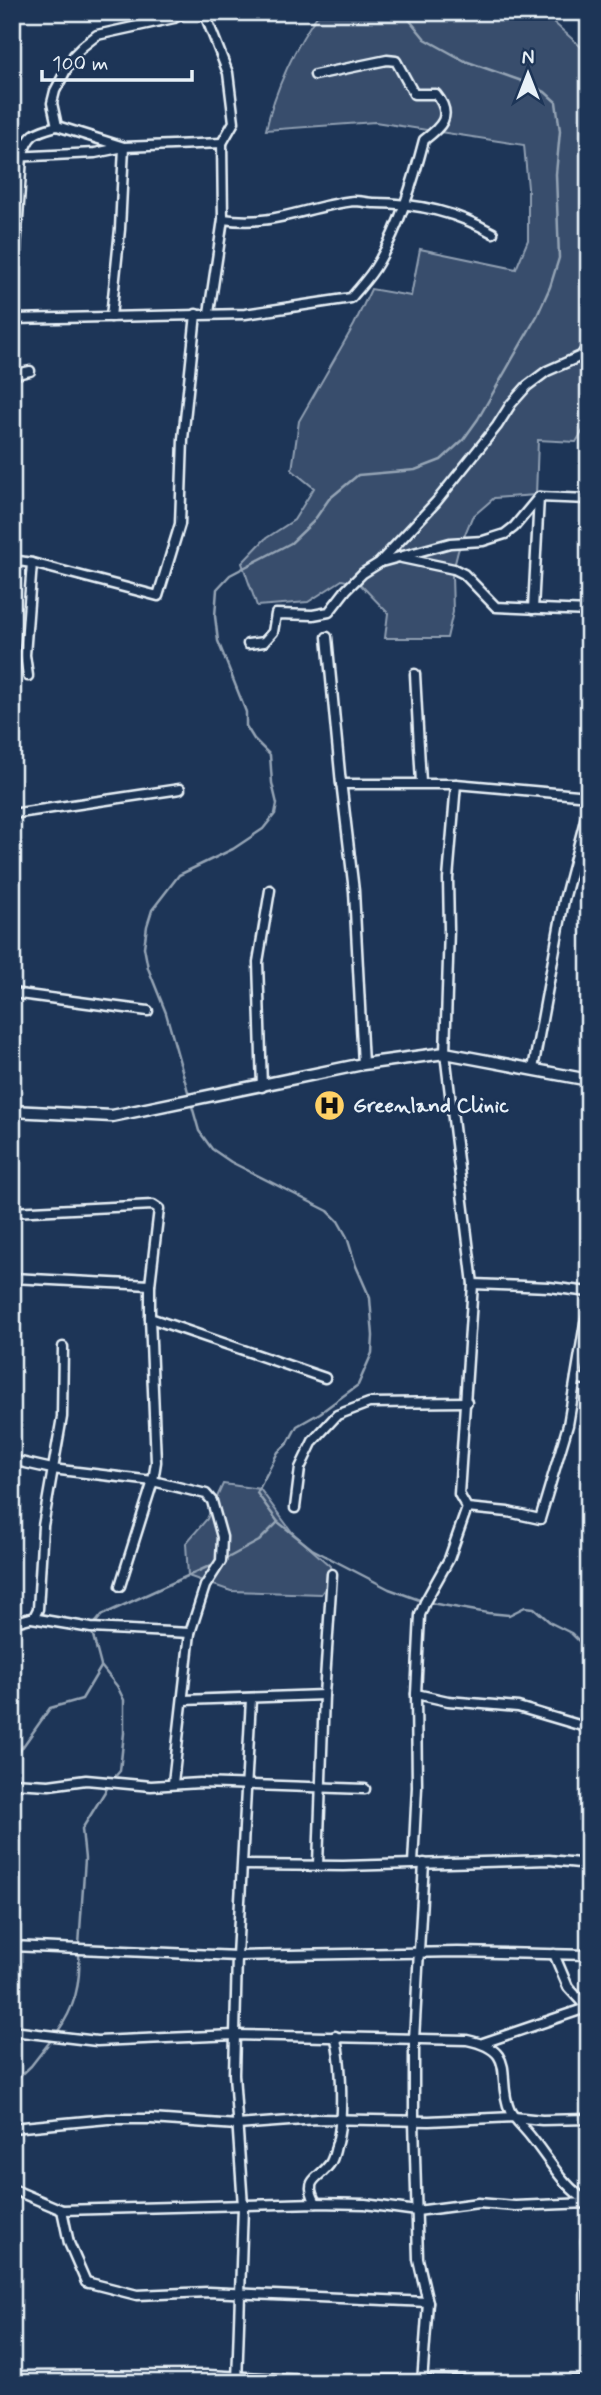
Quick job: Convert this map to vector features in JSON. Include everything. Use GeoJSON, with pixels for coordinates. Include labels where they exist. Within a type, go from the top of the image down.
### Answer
{"type":"FeatureCollection","features":[{"type":"Feature","properties":{"kind":"street"},"geometry":{"type":"LineString","coordinates":[[57,126],[52,103],[54,91],[74,55],[83,46],[97,35],[174,18],[185,12]]}},
{"type":"Feature","properties":{"kind":"street"},"geometry":{"type":"LineString","coordinates":[[204,12],[228,73],[234,122],[222,143],[223,219],[209,313]]}},
{"type":"Feature","properties":{"kind":"street"},"geometry":{"type":"LineString","coordinates":[[12,319],[245,314],[351,298],[377,266],[396,228],[424,140],[438,132],[444,116],[436,94],[414,94],[396,61],[387,60],[315,75]]}},
{"type":"Feature","properties":{"kind":"street"},"geometry":{"type":"LineString","coordinates":[[12,311],[22,156],[27,139],[38,131],[57,126],[124,147]]}},
{"type":"Feature","properties":{"kind":"street"},"geometry":{"type":"LineString","coordinates":[[12,157],[95,153],[124,147],[222,143]]}},
{"type":"Feature","properties":{"kind":"street"},"geometry":{"type":"LineString","coordinates":[[111,317],[120,229],[124,147]]}},
{"type":"Feature","properties":{"kind":"street"},"geometry":{"type":"LineString","coordinates":[[223,219],[258,222],[354,201],[404,203],[468,219],[493,233]]}},
{"type":"Feature","properties":{"kind":"street"},"geometry":{"type":"LineString","coordinates":[[12,560],[159,596],[180,524],[183,439],[196,314]]}},
{"type":"Feature","properties":{"kind":"street"},"geometry":{"type":"LineString","coordinates":[[379,563],[436,502],[527,386],[547,371],[581,356],[589,345]]}},
{"type":"Feature","properties":{"kind":"street"},"geometry":{"type":"LineString","coordinates":[[581,356],[589,371]]}},
{"type":"Feature","properties":{"kind":"street"},"geometry":{"type":"LineString","coordinates":[[12,375],[30,371]]}},
{"type":"Feature","properties":{"kind":"street"},"geometry":{"type":"LineString","coordinates":[[248,644],[264,642],[272,632],[276,614],[313,615],[328,612],[363,573],[379,563],[450,543],[483,541],[505,534],[539,497]]}},
{"type":"Feature","properties":{"kind":"street"},"geometry":{"type":"LineString","coordinates":[[539,497],[589,499]]}},
{"type":"Feature","properties":{"kind":"street"},"geometry":{"type":"LineString","coordinates":[[533,609],[539,497]]}},
{"type":"Feature","properties":{"kind":"street"},"geometry":{"type":"LineString","coordinates":[[396,557],[454,569],[464,574],[496,607],[589,611]]}},
{"type":"Feature","properties":{"kind":"street"},"geometry":{"type":"LineString","coordinates":[[28,676],[25,655],[32,563]]}},
{"type":"Feature","properties":{"kind":"street"},"geometry":{"type":"LineString","coordinates":[[327,637],[354,891],[363,1064]]}},
{"type":"Feature","properties":{"kind":"street"},"geometry":{"type":"LineString","coordinates":[[415,674],[421,783]]}},
{"type":"Feature","properties":{"kind":"street"},"geometry":{"type":"LineString","coordinates":[[340,731],[341,784]]}},
{"type":"Feature","properties":{"kind":"street"},"geometry":{"type":"LineString","coordinates":[[341,784],[456,784],[589,796]]}},
{"type":"Feature","properties":{"kind":"street"},"geometry":{"type":"LineString","coordinates":[[414,1864],[420,1615],[449,1559],[467,1508],[459,1494],[474,1284],[445,1053],[448,879],[456,784]]}},
{"type":"Feature","properties":{"kind":"street"},"geometry":{"type":"LineString","coordinates":[[12,814],[180,789]]}},
{"type":"Feature","properties":{"kind":"street"},"geometry":{"type":"LineString","coordinates":[[533,1069],[564,900],[589,805]]}},
{"type":"Feature","properties":{"kind":"street"},"geometry":{"type":"LineString","coordinates":[[262,1087],[258,962],[270,890]]}},
{"type":"Feature","properties":{"kind":"street"},"geometry":{"type":"LineString","coordinates":[[12,993],[148,1011]]}},
{"type":"Feature","properties":{"kind":"street"},"geometry":{"type":"LineString","coordinates":[[12,1111],[112,1116],[363,1064],[445,1053],[589,1080]]}},
{"type":"Feature","properties":{"kind":"street"},"geometry":{"type":"LineString","coordinates":[[12,1212],[153,1205],[159,1209],[150,1284],[156,1454],[153,1481],[120,1586]]}},
{"type":"Feature","properties":{"kind":"street"},"geometry":{"type":"LineString","coordinates":[[12,1278],[150,1284]]}},
{"type":"Feature","properties":{"kind":"street"},"geometry":{"type":"LineString","coordinates":[[474,1284],[549,1287],[589,1292]]}},
{"type":"Feature","properties":{"kind":"street"},"geometry":{"type":"LineString","coordinates":[[467,1508],[508,1512],[540,1519],[568,1425],[589,1312]]}},
{"type":"Feature","properties":{"kind":"street"},"geometry":{"type":"LineString","coordinates":[[150,1318],[324,1378]]}},
{"type":"Feature","properties":{"kind":"street"},"geometry":{"type":"LineString","coordinates":[[32,1618],[36,1616],[38,1609],[43,1526],[62,1417],[62,1347]]}},
{"type":"Feature","properties":{"kind":"street"},"geometry":{"type":"LineString","coordinates":[[576,1378],[589,1381]]}},
{"type":"Feature","properties":{"kind":"street"},"geometry":{"type":"LineString","coordinates":[[295,1508],[300,1468],[313,1441],[337,1415],[369,1403],[467,1402]]}},
{"type":"Feature","properties":{"kind":"street"},"geometry":{"type":"LineString","coordinates":[[12,1460],[52,1469],[153,1481],[206,1494],[212,1501],[222,1537],[221,1561],[205,1586],[190,1633],[173,1783]]}},
{"type":"Feature","properties":{"kind":"street"},"geometry":{"type":"LineString","coordinates":[[318,1865],[324,1695],[332,1574]]}},
{"type":"Feature","properties":{"kind":"street"},"geometry":{"type":"LineString","coordinates":[[12,1623],[32,1618],[91,1628],[190,1633]]}},
{"type":"Feature","properties":{"kind":"street"},"geometry":{"type":"LineString","coordinates":[[416,1694],[448,1701],[519,1707],[589,1728]]}},
{"type":"Feature","properties":{"kind":"street"},"geometry":{"type":"LineString","coordinates":[[183,1700],[324,1695]]}},
{"type":"Feature","properties":{"kind":"street"},"geometry":{"type":"LineString","coordinates":[[237,2380],[243,2206],[234,2074],[237,1956],[251,1699]]}},
{"type":"Feature","properties":{"kind":"street"},"geometry":{"type":"LineString","coordinates":[[12,1790],[13,1783],[50,1785],[86,1780],[151,1786],[173,1783],[365,1789]]}},
{"type":"Feature","properties":{"kind":"street"},"geometry":{"type":"LineString","coordinates":[[589,1780],[589,1800]]}},
{"type":"Feature","properties":{"kind":"street"},"geometry":{"type":"LineString","coordinates":[[376,1865],[549,1860],[589,1864]]}},
{"type":"Feature","properties":{"kind":"street"},"geometry":{"type":"LineString","coordinates":[[422,2381],[428,2302],[418,2259],[414,2039],[424,1863]]}},
{"type":"Feature","properties":{"kind":"street"},"geometry":{"type":"LineString","coordinates":[[244,1865],[414,1864]]}},
{"type":"Feature","properties":{"kind":"street"},"geometry":{"type":"LineString","coordinates":[[12,1946],[237,1956],[589,1955]]}},
{"type":"Feature","properties":{"kind":"street"},"geometry":{"type":"LineString","coordinates":[[482,2043],[588,2007],[568,1987],[554,1954]]}},
{"type":"Feature","properties":{"kind":"street"},"geometry":{"type":"LineString","coordinates":[[12,2031],[97,2041],[235,2035],[467,2040],[482,2043],[498,2055],[504,2067],[506,2097],[514,2117],[570,2188],[589,2203]]}},
{"type":"Feature","properties":{"kind":"street"},"geometry":{"type":"LineString","coordinates":[[317,2203],[311,2192],[311,2184],[330,2163],[339,2138],[340,2054],[335,2036]]}},
{"type":"Feature","properties":{"kind":"street"},"geometry":{"type":"LineString","coordinates":[[12,2128],[107,2119],[237,2125],[339,2119],[589,2119]]}},
{"type":"Feature","properties":{"kind":"street"},"geometry":{"type":"LineString","coordinates":[[12,2189],[62,2210],[317,2203],[365,2204],[418,2211],[478,2203],[515,2206],[589,2203]]}},
{"type":"Feature","properties":{"kind":"street"},"geometry":{"type":"LineString","coordinates":[[62,2210],[69,2243],[86,2282],[101,2288]]}},
{"type":"Feature","properties":{"kind":"street"},"geometry":{"type":"LineString","coordinates":[[589,2217],[586,2241],[589,2300]]}},
{"type":"Feature","properties":{"kind":"street"},"geometry":{"type":"LineString","coordinates":[[86,2282],[137,2295],[208,2292],[428,2302]]}},
{"type":"Feature","properties":{"kind":"street"},"geometry":{"type":"LineString","coordinates":[[13,2378],[588,2382],[589,2342]]}},
{"type":"Feature","properties":{"kind":"shaded area"},"geometry":{"type":"Polygon","coordinates":[[[320,12],[537,12],[551,20],[589,54],[589,218],[582,258],[589,278],[589,421],[576,442],[538,440],[536,495],[494,498],[472,517],[458,551],[452,575],[453,612],[447,638],[385,638],[388,613],[360,584],[342,580],[308,602],[257,606],[242,563],[265,539],[294,520],[314,488],[292,470],[299,421],[354,325],[371,289],[411,296],[420,249],[516,269],[528,240],[528,188],[524,145],[375,122],[266,130],[287,68],[320,12]]]}},
{"type":"Feature","properties":{"kind":"shaded area"},"geometry":{"type":"Polygon","coordinates":[[[223,1484],[260,1489],[292,1532],[330,1566],[331,1580],[321,1594],[231,1591],[188,1576],[186,1543],[207,1519],[223,1484]]]}},
{"type":"Feature","properties":{"kind":"waterway"},"geometry":{"type":"LineString","coordinates":[[403,12],[425,39],[465,61],[545,92],[556,102],[560,131],[556,174],[559,258],[537,316],[478,419],[463,440],[441,460],[415,470],[358,475],[329,499],[313,522],[291,543],[230,575],[217,589],[215,616],[218,641],[246,712],[246,726],[254,739],[270,755],[277,804],[275,814],[263,829],[233,849],[179,875],[152,910],[144,947],[148,968],[166,1013],[199,1131],[212,1149],[231,1162],[328,1211],[338,1221],[347,1237],[370,1298],[372,1353],[358,1385],[297,1426],[288,1443],[278,1452],[257,1493],[278,1522],[312,1549],[389,1589],[425,1602],[488,1613],[509,1615],[525,1607],[534,1608],[551,1623],[571,1633],[589,1651]]}},
{"type":"Feature","properties":{"kind":"waterway"},"geometry":{"type":"LineString","coordinates":[[222,1561],[259,1541],[278,1522]]}},
{"type":"Feature","properties":{"kind":"waterway"},"geometry":{"type":"LineString","coordinates":[[112,1780],[120,1771],[124,1700],[101,1666],[91,1628],[102,1615],[216,1563]]}},
{"type":"Feature","properties":{"kind":"waterway"},"geometry":{"type":"LineString","coordinates":[[12,1762],[50,1708],[82,1699],[101,1667]]}},
{"type":"Feature","properties":{"kind":"waterway"},"geometry":{"type":"LineString","coordinates":[[79,1945],[85,1859],[82,1829],[109,1785]]}},
{"type":"Feature","properties":{"kind":"waterway"},"geometry":{"type":"LineString","coordinates":[[56,2034],[68,2015],[75,1995],[79,1975],[79,1952]]}},
{"type":"Feature","properties":{"kind":"waterway"},"geometry":{"type":"LineString","coordinates":[[12,2084],[31,2066],[52,2039]]}},
{"type":"Feature","properties":{"kind":"place","name":"Greenland Clinic"},"geometry":{"type":"Point","coordinates":[330,1106]}}]}
